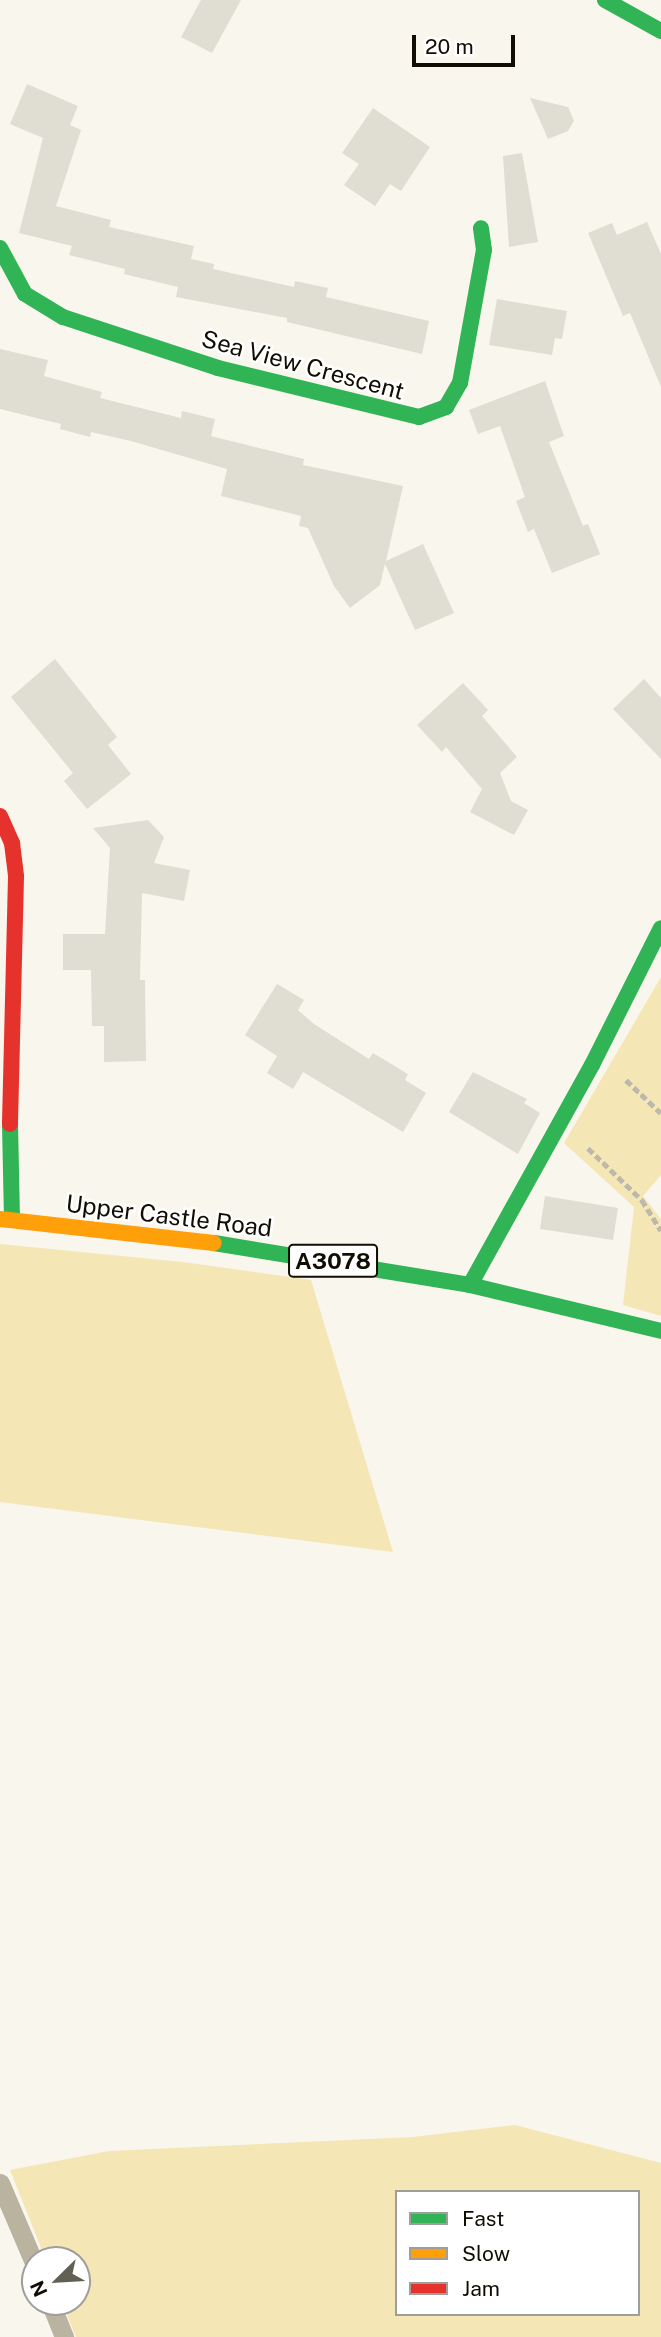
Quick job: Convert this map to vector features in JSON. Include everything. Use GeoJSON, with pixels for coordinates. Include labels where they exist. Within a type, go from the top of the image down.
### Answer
{"type":"FeatureCollection","features":[{"type":"Feature","properties":{"kind":"street"},"geometry":{"type":"LineString","coordinates":[[605,0],[661,31]]}},
{"type":"Feature","properties":{"kind":"street","name":"Sea View Crescent"},"geometry":{"type":"LineString","coordinates":[[0,248],[25,294],[63,317],[218,368],[419,417],[446,407],[460,383],[484,250],[481,228]]}},
{"type":"Feature","properties":{"kind":"street"},"geometry":{"type":"LineString","coordinates":[[0,816],[12,843],[16,877],[9,1039],[6,1220]]}},
{"type":"Feature","properties":{"kind":"street"},"geometry":{"type":"LineString","coordinates":[[470,1285],[592,1065],[661,928]]}},
{"type":"Feature","properties":{"kind":"street","name":"Upper Castle Road"},"geometry":{"type":"LineString","coordinates":[[6,1220],[165,1235],[470,1285],[661,1331]]}},
{"type":"Feature","properties":{"kind":"lane"},"geometry":{"type":"LineString","coordinates":[[0,2183],[27,2246]]}},
{"type":"Feature","properties":{"kind":"lane"},"geometry":{"type":"LineString","coordinates":[[56,2316],[64,2337]]}},
{"type":"Feature","properties":{"kind":"path"},"geometry":{"type":"LineString","coordinates":[[615,1084],[620,1075],[661,1113]]}},
{"type":"Feature","properties":{"kind":"path"},"geometry":{"type":"LineString","coordinates":[[579,1140],[642,1200],[661,1231]]}},
{"type":"Feature","properties":{"kind":"shaded area"},"geometry":{"type":"Polygon","coordinates":[[[661,977],[661,1175],[643,1196],[661,1219],[661,1316],[623,1305],[634,1207],[564,1143],[661,977]]]}},
{"type":"Feature","properties":{"kind":"shaded area"},"geometry":{"type":"Polygon","coordinates":[[[0,1244],[183,1262],[311,1280],[393,1552],[0,1502],[0,1244]]]}},
{"type":"Feature","properties":{"kind":"shaded area"},"geometry":{"type":"Polygon","coordinates":[[[515,2125],[661,2163],[661,2337],[76,2337],[68,2316],[91,2316],[91,2246],[40,2246],[10,2170],[109,2151],[413,2137],[515,2125]]]}},
{"type":"Feature","properties":{"kind":"building"},"geometry":{"type":"Polygon","coordinates":[[[201,0],[241,0],[212,53],[181,37],[201,0]]]}},
{"type":"Feature","properties":{"kind":"building"},"geometry":{"type":"Polygon","coordinates":[[[27,84],[78,106],[70,125],[81,130],[56,206],[111,220],[109,227],[194,246],[191,259],[214,264],[213,269],[294,287],[295,281],[328,288],[326,297],[429,321],[422,354],[287,322],[287,318],[176,297],[178,287],[124,274],[125,269],[69,255],[72,246],[19,233],[43,138],[10,124],[27,84]]]}},
{"type":"Feature","properties":{"kind":"building"},"geometry":{"type":"Polygon","coordinates":[[[530,98],[568,107],[574,121],[568,131],[548,139],[530,98]]]}},
{"type":"Feature","properties":{"kind":"building"},"geometry":{"type":"Polygon","coordinates":[[[373,108],[430,147],[401,191],[390,184],[375,206],[344,185],[359,164],[342,153],[373,108]]]}},
{"type":"Feature","properties":{"kind":"building"},"geometry":{"type":"Polygon","coordinates":[[[522,153],[538,242],[509,247],[503,156],[522,153]]]}},
{"type":"Feature","properties":{"kind":"building"},"geometry":{"type":"Polygon","coordinates":[[[647,222],[661,254],[661,387],[630,313],[623,316],[588,233],[612,223],[617,235],[647,222]]]}},
{"type":"Feature","properties":{"kind":"building"},"geometry":{"type":"Polygon","coordinates":[[[497,299],[567,311],[562,339],[555,338],[552,355],[489,345],[497,299]]]}},
{"type":"Feature","properties":{"kind":"building"},"geometry":{"type":"Polygon","coordinates":[[[0,349],[48,360],[44,376],[102,392],[100,398],[181,418],[182,411],[215,419],[211,436],[304,459],[303,465],[403,486],[386,561],[423,544],[454,613],[415,630],[385,564],[380,585],[350,608],[334,586],[308,528],[299,526],[301,516],[221,496],[227,469],[131,441],[91,432],[90,437],[60,429],[61,424],[0,409],[0,349]]]}},
{"type":"Feature","properties":{"kind":"building"},"geometry":{"type":"Polygon","coordinates":[[[545,381],[564,436],[549,442],[583,526],[588,524],[600,554],[552,573],[534,529],[528,532],[516,501],[525,497],[500,426],[478,434],[469,410],[545,381]]]}},
{"type":"Feature","properties":{"kind":"building"},"geometry":{"type":"Polygon","coordinates":[[[55,659],[117,737],[108,745],[131,774],[87,809],[64,781],[73,773],[11,697],[55,659]]]}},
{"type":"Feature","properties":{"kind":"building"},"geometry":{"type":"Polygon","coordinates":[[[644,679],[661,698],[661,759],[613,709],[644,679]]]}},
{"type":"Feature","properties":{"kind":"building"},"geometry":{"type":"Polygon","coordinates":[[[463,683],[488,710],[482,716],[517,757],[500,773],[511,801],[528,810],[514,835],[470,812],[482,789],[446,747],[442,752],[417,725],[463,683]]]}},
{"type":"Feature","properties":{"kind":"building"},"geometry":{"type":"Polygon","coordinates":[[[148,820],[164,837],[154,863],[190,870],[184,901],[142,893],[140,980],[145,980],[146,1061],[104,1062],[104,1026],[92,1026],[91,970],[63,970],[63,934],[105,934],[110,848],[93,828],[148,820]]]}},
{"type":"Feature","properties":{"kind":"building"},"geometry":{"type":"Polygon","coordinates":[[[277,984],[304,1000],[298,1010],[314,1024],[369,1059],[373,1053],[408,1074],[405,1080],[426,1093],[403,1132],[303,1072],[293,1089],[267,1073],[277,1056],[245,1035],[277,984]]]}},
{"type":"Feature","properties":{"kind":"building"},"geometry":{"type":"Polygon","coordinates":[[[473,1072],[527,1099],[524,1103],[540,1113],[518,1154],[449,1112],[473,1072]]]}},
{"type":"Feature","properties":{"kind":"building"},"geometry":{"type":"Polygon","coordinates":[[[545,1196],[618,1208],[613,1240],[540,1229],[545,1196]]]}},
{"type":"Feature","properties":{"kind":"traffic: fast"},"geometry":{"type":"LineString","coordinates":[[605,0],[661,31]]}},
{"type":"Feature","properties":{"kind":"traffic: fast"},"geometry":{"type":"LineString","coordinates":[[0,248],[25,294],[63,317],[218,368],[419,417],[446,407],[460,383],[484,250],[481,228]]}},
{"type":"Feature","properties":{"kind":"traffic: fast"},"geometry":{"type":"LineString","coordinates":[[470,1285],[592,1065],[661,928]]}},
{"type":"Feature","properties":{"kind":"traffic: fast"},"geometry":{"type":"LineString","coordinates":[[10,1124],[12,1220]]}},
{"type":"Feature","properties":{"kind":"traffic: fast"},"geometry":{"type":"LineString","coordinates":[[214,1243],[470,1285],[661,1331]]}},
{"type":"Feature","properties":{"kind":"traffic: slow"},"geometry":{"type":"LineString","coordinates":[[0,1219],[214,1243]]}},
{"type":"Feature","properties":{"kind":"traffic: jam"},"geometry":{"type":"LineString","coordinates":[[0,816],[12,843],[16,877],[10,1124]]}}]}
